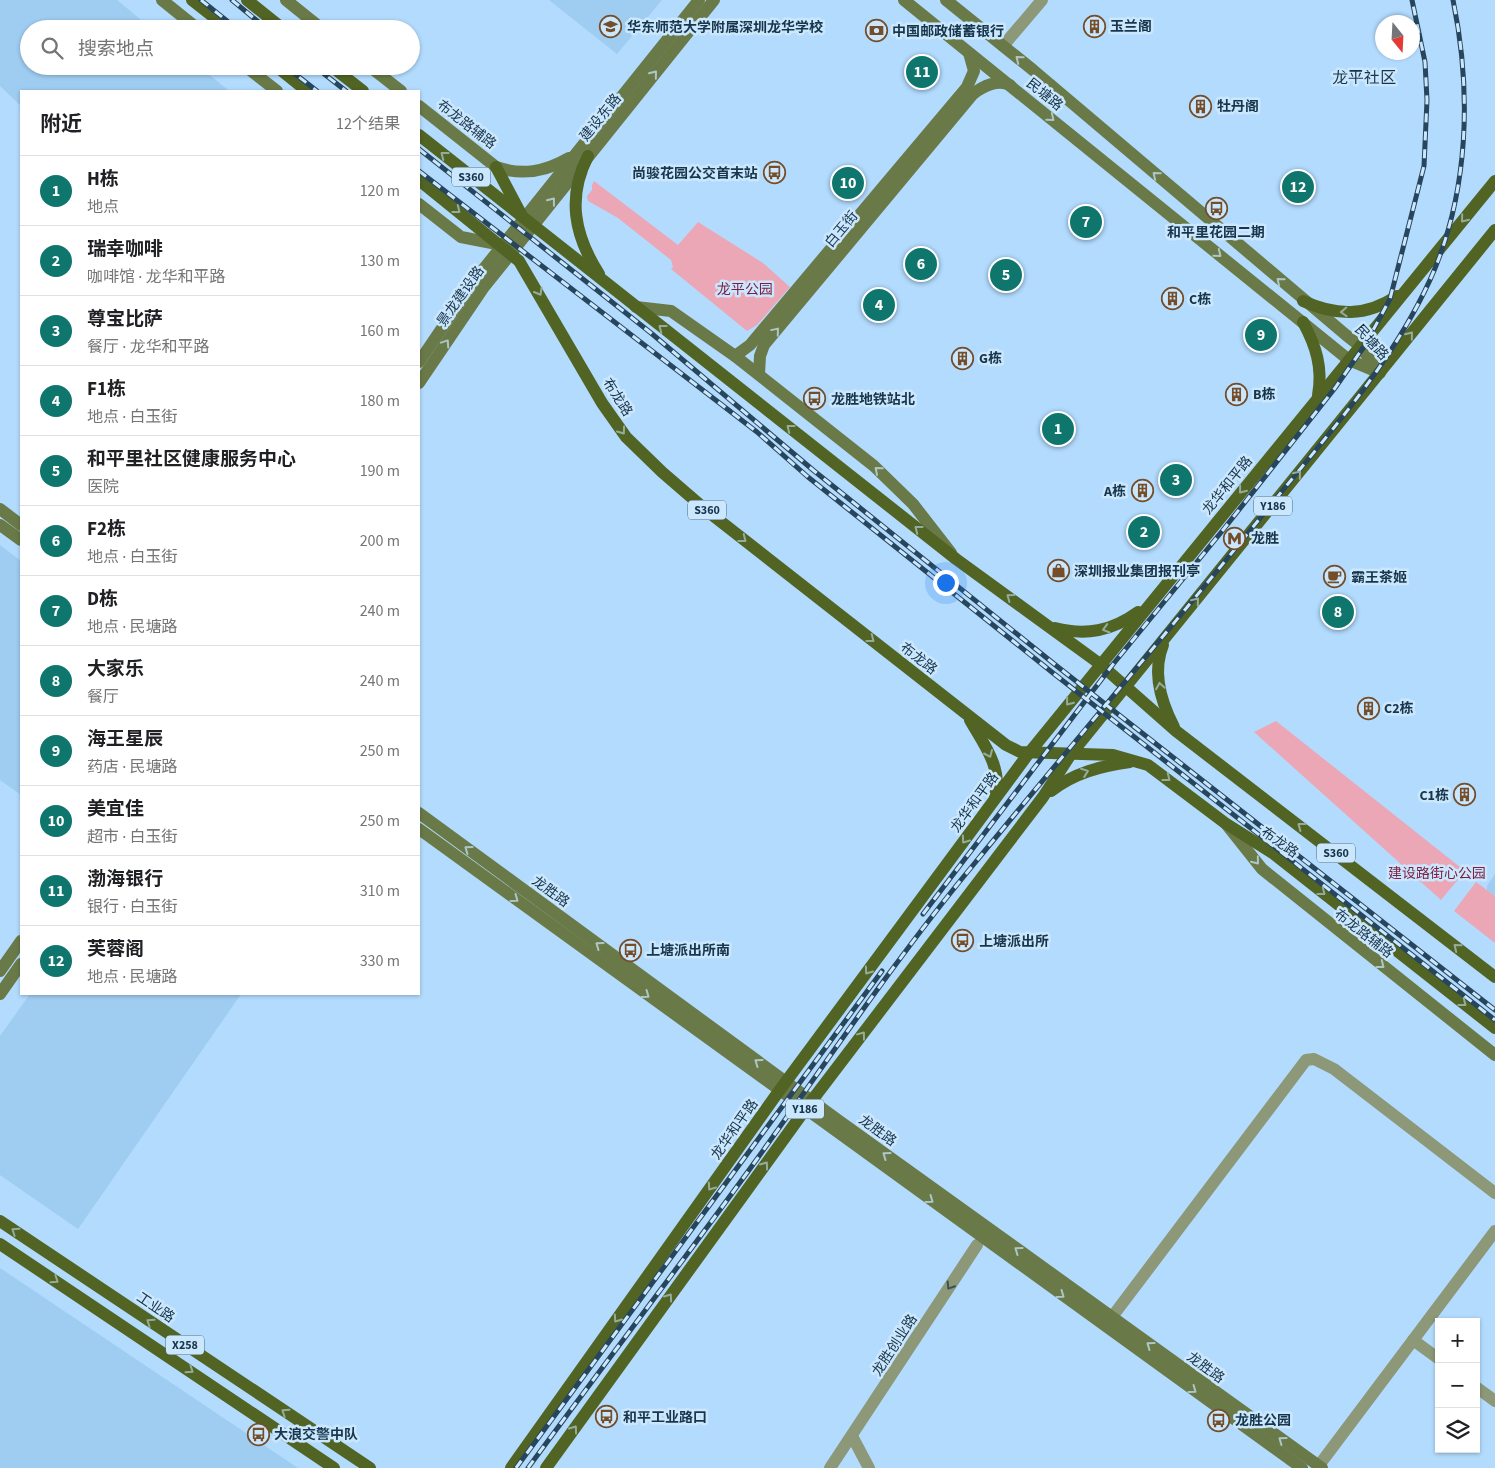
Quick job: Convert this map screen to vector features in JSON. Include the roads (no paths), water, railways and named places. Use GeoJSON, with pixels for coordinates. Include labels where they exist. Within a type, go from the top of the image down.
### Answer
{"type":"FeatureCollection","features":[{"type":"Feature","properties":{"kind":"main road"},"geometry":{"type":"LineString","coordinates":[[162,0],[187,20]]}},
{"type":"Feature","properties":{"kind":"main road"},"geometry":{"type":"LineString","coordinates":[[192,0],[218,20]]}},
{"type":"Feature","properties":{"kind":"main road"},"geometry":{"type":"LineString","coordinates":[[247,0],[272,20]]}},
{"type":"Feature","properties":{"kind":"main road"},"geometry":{"type":"LineString","coordinates":[[286,0],[311,20]]}},
{"type":"Feature","properties":{"kind":"main road","name":"建设东路"},"geometry":{"type":"LineString","coordinates":[[528,222],[573,156],[699,0]]}},
{"type":"Feature","properties":{"kind":"main road","name":"建设东路"},"geometry":{"type":"LineString","coordinates":[[506,249],[588,156],[714,0]]}},
{"type":"Feature","properties":{"kind":"main road","name":"民塘路"},"geometry":{"type":"LineString","coordinates":[[904,0],[1349,360],[1380,373]]}},
{"type":"Feature","properties":{"kind":"main road","name":"民塘路"},"geometry":{"type":"LineString","coordinates":[[946,0],[1004,46],[1303,301],[1360,346],[1380,373]]}},
{"type":"Feature","properties":{"kind":"main road","name":"白玉街"},"geometry":{"type":"LineString","coordinates":[[735,356],[750,346],[967,87],[974,71],[973,61],[968,50]]}},
{"type":"Feature","properties":{"kind":"main road"},"geometry":{"type":"LineString","coordinates":[[257,75],[276,90]]}},
{"type":"Feature","properties":{"kind":"main road"},"geometry":{"type":"LineString","coordinates":[[287,75],[306,90]]}},
{"type":"Feature","properties":{"kind":"main road"},"geometry":{"type":"LineString","coordinates":[[343,75],[362,90]]}},
{"type":"Feature","properties":{"kind":"main road"},"geometry":{"type":"LineString","coordinates":[[381,75],[400,90]]}},
{"type":"Feature","properties":{"kind":"main road","name":"白玉街"},"geometry":{"type":"LineString","coordinates":[[759,374],[760,356],[764,345],[973,94],[991,84],[1002,82],[1011,86]]}},
{"type":"Feature","properties":{"kind":"main road","name":"布龙路辅路"},"geometry":{"type":"LineString","coordinates":[[420,107],[496,167]]}},
{"type":"Feature","properties":{"kind":"main road","name":"布龙路"},"geometry":{"type":"LineString","coordinates":[[420,137],[956,559],[1100,664],[1176,731],[1495,977]]}},
{"type":"Feature","properties":{"kind":"main road"},"geometry":{"type":"LineString","coordinates":[[496,167],[514,172],[532,172],[559,164],[573,156]]}},
{"type":"Feature","properties":{"kind":"main road"},"geometry":{"type":"LineString","coordinates":[[588,156],[576,187],[576,210],[588,254],[602,281]]}},
{"type":"Feature","properties":{"kind":"main road"},"geometry":{"type":"LineString","coordinates":[[496,167],[528,222]]}},
{"type":"Feature","properties":{"kind":"main road","name":"布龙路"},"geometry":{"type":"LineString","coordinates":[[420,181],[506,249],[526,270],[602,403],[626,437],[662,472],[706,510],[1006,745],[1020,752],[1029,753],[1107,754],[1137,760],[1157,770],[1225,824],[1274,854],[1495,1028]]}},
{"type":"Feature","properties":{"kind":"main road","name":"龙华和平路"},"geometry":{"type":"LineString","coordinates":[[511,1468],[783,1087],[1029,753],[1495,181]]}},
{"type":"Feature","properties":{"kind":"main road"},"geometry":{"type":"LineString","coordinates":[[420,205],[461,237],[506,249]]}},
{"type":"Feature","properties":{"kind":"main road","name":"Y186"},"geometry":{"type":"LineString","coordinates":[[546,1468],[808,1105],[1043,797],[1071,754],[1166,639],[1495,230]]}},
{"type":"Feature","properties":{"kind":"main road","name":"景龙建设路"},"geometry":{"type":"LineString","coordinates":[[420,361],[474,281],[506,249]]}},
{"type":"Feature","properties":{"kind":"main road","name":"景龙建设路"},"geometry":{"type":"LineString","coordinates":[[420,382],[484,287],[506,249]]}},
{"type":"Feature","properties":{"kind":"main road"},"geometry":{"type":"LineString","coordinates":[[1303,301],[1324,310],[1343,313],[1372,308],[1386,303],[1405,291]]}},
{"type":"Feature","properties":{"kind":"main road"},"geometry":{"type":"LineString","coordinates":[[636,307],[672,311],[735,356]]}},
{"type":"Feature","properties":{"kind":"main road"},"geometry":{"type":"LineString","coordinates":[[1303,322],[1319,360],[1320,381],[1318,398]]}},
{"type":"Feature","properties":{"kind":"main road","name":"布龙路"},"geometry":{"type":"LineString","coordinates":[[735,356],[874,466],[895,485],[929,522],[956,559]]}},
{"type":"Feature","properties":{"kind":"main road"},"geometry":{"type":"LineString","coordinates":[[0,510],[20,524]]}},
{"type":"Feature","properties":{"kind":"main road"},"geometry":{"type":"LineString","coordinates":[[0,525],[20,539]]}},
{"type":"Feature","properties":{"kind":"main road"},"geometry":{"type":"LineString","coordinates":[[1049,626],[1068,631],[1099,631],[1114,626],[1148,605]]}},
{"type":"Feature","properties":{"kind":"main road"},"geometry":{"type":"LineString","coordinates":[[1166,639],[1160,654],[1159,683],[1168,715],[1176,731]]}},
{"type":"Feature","properties":{"kind":"main road"},"geometry":{"type":"LineString","coordinates":[[964,712],[995,766],[997,779],[994,801]]}},
{"type":"Feature","properties":{"kind":"main road"},"geometry":{"type":"LineString","coordinates":[[1043,797],[1064,780],[1083,773],[1137,760]]}},
{"type":"Feature","properties":{"kind":"main road","name":"龙胜路"},"geometry":{"type":"LineString","coordinates":[[420,814],[783,1087]]}},
{"type":"Feature","properties":{"kind":"main road","name":"布龙路辅路"},"geometry":{"type":"LineString","coordinates":[[1225,824],[1262,869],[1495,1055]]}},
{"type":"Feature","properties":{"kind":"main road","name":"龙胜路"},"geometry":{"type":"LineString","coordinates":[[420,830],[808,1105],[1112,1317],[1319,1467]]}},
{"type":"Feature","properties":{"kind":"main road"},"geometry":{"type":"LineString","coordinates":[[0,971],[20,942]]}},
{"type":"Feature","properties":{"kind":"main road"},"geometry":{"type":"LineString","coordinates":[[0,994],[20,965]]}},
{"type":"Feature","properties":{"kind":"main road","name":"龙胜路"},"geometry":{"type":"LineString","coordinates":[[808,1105],[979,1241],[1302,1468]]}},
{"type":"Feature","properties":{"kind":"main road","name":"工业路"},"geometry":{"type":"LineString","coordinates":[[0,1221],[370,1468]]}},
{"type":"Feature","properties":{"kind":"main road","name":"X258"},"geometry":{"type":"LineString","coordinates":[[0,1244],[334,1468]]}},
{"type":"Feature","properties":{"kind":"street"},"geometry":{"type":"LineString","coordinates":[[1004,46],[1042,0]]}},
{"type":"Feature","properties":{"kind":"street"},"geometry":{"type":"LineString","coordinates":[[1112,1317],[1306,1060],[1314,1058],[1334,1069],[1495,1193]]}},
{"type":"Feature","properties":{"kind":"street"},"geometry":{"type":"LineString","coordinates":[[1319,1467],[1495,1231]]}},
{"type":"Feature","properties":{"kind":"street","name":"龙胜创业路"},"geometry":{"type":"LineString","coordinates":[[830,1468],[979,1241]]}},
{"type":"Feature","properties":{"kind":"street"},"geometry":{"type":"LineString","coordinates":[[1413,1340],[1435,1357]]}},
{"type":"Feature","properties":{"kind":"street"},"geometry":{"type":"LineString","coordinates":[[1480,1390],[1495,1401]]}},
{"type":"Feature","properties":{"kind":"street"},"geometry":{"type":"LineString","coordinates":[[852,1436],[869,1468]]}},
{"type":"Feature","properties":{"kind":"railway"},"geometry":{"type":"LineString","coordinates":[[201,0],[226,20]]}},
{"type":"Feature","properties":{"kind":"railway"},"geometry":{"type":"LineString","coordinates":[[232,0],[256,20]]}},
{"type":"Feature","properties":{"kind":"railway"},"geometry":{"type":"LineString","coordinates":[[923,914],[1114,663],[1223,530],[1335,388],[1365,345],[1390,299],[1424,166],[1427,100],[1425,62],[1412,0]]}},
{"type":"Feature","properties":{"kind":"railway"},"geometry":{"type":"LineString","coordinates":[[528,1468],[729,1198],[917,936],[974,864],[1197,596],[1336,425],[1378,370],[1397,341],[1430,280],[1443,247],[1453,212],[1459,177],[1463,142],[1463,70],[1453,0]]}},
{"type":"Feature","properties":{"kind":"railway"},"geometry":{"type":"LineString","coordinates":[[297,75],[316,90]]}},
{"type":"Feature","properties":{"kind":"railway"},"geometry":{"type":"LineString","coordinates":[[326,75],[345,90]]}},
{"type":"Feature","properties":{"kind":"railway"},"geometry":{"type":"LineString","coordinates":[[420,150],[651,333],[813,470],[1058,667],[1495,1010]]}},
{"type":"Feature","properties":{"kind":"railway"},"geometry":{"type":"LineString","coordinates":[[420,172],[757,432],[808,477],[1053,673],[1495,1020]]}},
{"type":"Feature","properties":{"kind":"railway"},"geometry":{"type":"LineString","coordinates":[[516,1468],[882,971]]}},
{"type":"Feature","properties":{"kind":"place","name":"玉兰阁"},"geometry":{"type":"Point","coordinates":[1094,26]}},
{"type":"Feature","properties":{"kind":"place","name":"华东师范大学附属深圳龙华学校"},"geometry":{"type":"Point","coordinates":[611,27]}},
{"type":"Feature","properties":{"kind":"place","name":"中国邮政储蓄银行"},"geometry":{"type":"Point","coordinates":[876,31]}},
{"type":"Feature","properties":{"kind":"place","name":"渤海银行"},"geometry":{"type":"Point","coordinates":[922,72]}},
{"type":"Feature","properties":{"kind":"place","name":"牡丹阁"},"geometry":{"type":"Point","coordinates":[1201,106]}},
{"type":"Feature","properties":{"kind":"place","name":"尚骏花园公交首末站"},"geometry":{"type":"Point","coordinates":[774,173]}},
{"type":"Feature","properties":{"kind":"place","name":"美宜佳"},"geometry":{"type":"Point","coordinates":[848,183]}},
{"type":"Feature","properties":{"kind":"place","name":"芙蓉阁"},"geometry":{"type":"Point","coordinates":[1298,187]}},
{"type":"Feature","properties":{"kind":"place","name":"和平里花园二期"},"geometry":{"type":"Point","coordinates":[1216,209]}},
{"type":"Feature","properties":{"kind":"place","name":"D栋"},"geometry":{"type":"Point","coordinates":[1086,222]}},
{"type":"Feature","properties":{"kind":"place","name":"F2栋"},"geometry":{"type":"Point","coordinates":[921,264]}},
{"type":"Feature","properties":{"kind":"place","name":"和平里社区健康服务中心"},"geometry":{"type":"Point","coordinates":[1006,275]}},
{"type":"Feature","properties":{"kind":"place","name":"C栋"},"geometry":{"type":"Point","coordinates":[1173,299]}},
{"type":"Feature","properties":{"kind":"place","name":"F1栋"},"geometry":{"type":"Point","coordinates":[879,305]}},
{"type":"Feature","properties":{"kind":"place","name":"海王星辰"},"geometry":{"type":"Point","coordinates":[1261,335]}},
{"type":"Feature","properties":{"kind":"place","name":"G栋"},"geometry":{"type":"Point","coordinates":[963,358]}},
{"type":"Feature","properties":{"kind":"place","name":"B栋"},"geometry":{"type":"Point","coordinates":[1237,394]}},
{"type":"Feature","properties":{"kind":"place","name":"龙胜地铁站北"},"geometry":{"type":"Point","coordinates":[815,399]}},
{"type":"Feature","properties":{"kind":"place","name":"H栋"},"geometry":{"type":"Point","coordinates":[1058,429]}},
{"type":"Feature","properties":{"kind":"place","name":"尊宝比萨"},"geometry":{"type":"Point","coordinates":[1176,480]}},
{"type":"Feature","properties":{"kind":"place","name":"A栋"},"geometry":{"type":"Point","coordinates":[1142,491]}},
{"type":"Feature","properties":{"kind":"place","name":"瑞幸咖啡"},"geometry":{"type":"Point","coordinates":[1144,532]}},
{"type":"Feature","properties":{"kind":"place","name":"龙胜"},"geometry":{"type":"Point","coordinates":[1235,538]}},
{"type":"Feature","properties":{"kind":"place","name":"深圳报业集团报刊亭"},"geometry":{"type":"Point","coordinates":[1058,571]}},
{"type":"Feature","properties":{"kind":"place","name":"霸王茶姬"},"geometry":{"type":"Point","coordinates":[1335,577]}},
{"type":"Feature","properties":{"kind":"place","name":"大家乐"},"geometry":{"type":"Point","coordinates":[1338,612]}},
{"type":"Feature","properties":{"kind":"place","name":"C2栋"},"geometry":{"type":"Point","coordinates":[1368,708]}},
{"type":"Feature","properties":{"kind":"place","name":"C1栋"},"geometry":{"type":"Point","coordinates":[1465,795]}},
{"type":"Feature","properties":{"kind":"place","name":"上塘派出所"},"geometry":{"type":"Point","coordinates":[963,941]}},
{"type":"Feature","properties":{"kind":"place","name":"上塘派出所南"},"geometry":{"type":"Point","coordinates":[630,950]}},
{"type":"Feature","properties":{"kind":"place","name":"和平工业路口"},"geometry":{"type":"Point","coordinates":[607,1417]}},
{"type":"Feature","properties":{"kind":"place","name":"龙胜公园"},"geometry":{"type":"Point","coordinates":[1219,1420]}},
{"type":"Feature","properties":{"kind":"place","name":"大浪交警中队"},"geometry":{"type":"Point","coordinates":[258,1434]}},
{"type":"Feature","properties":{"kind":"district","name":"龙平社区"},"geometry":{"type":"Point","coordinates":[1364,77]}},
{"type":"Feature","properties":{"kind":"park label","name":"龙平公园"},"geometry":{"type":"Point","coordinates":[745,289]}},
{"type":"Feature","properties":{"kind":"park label","name":"建设路街心公园"},"geometry":{"type":"Point","coordinates":[1437,873]}}]}
